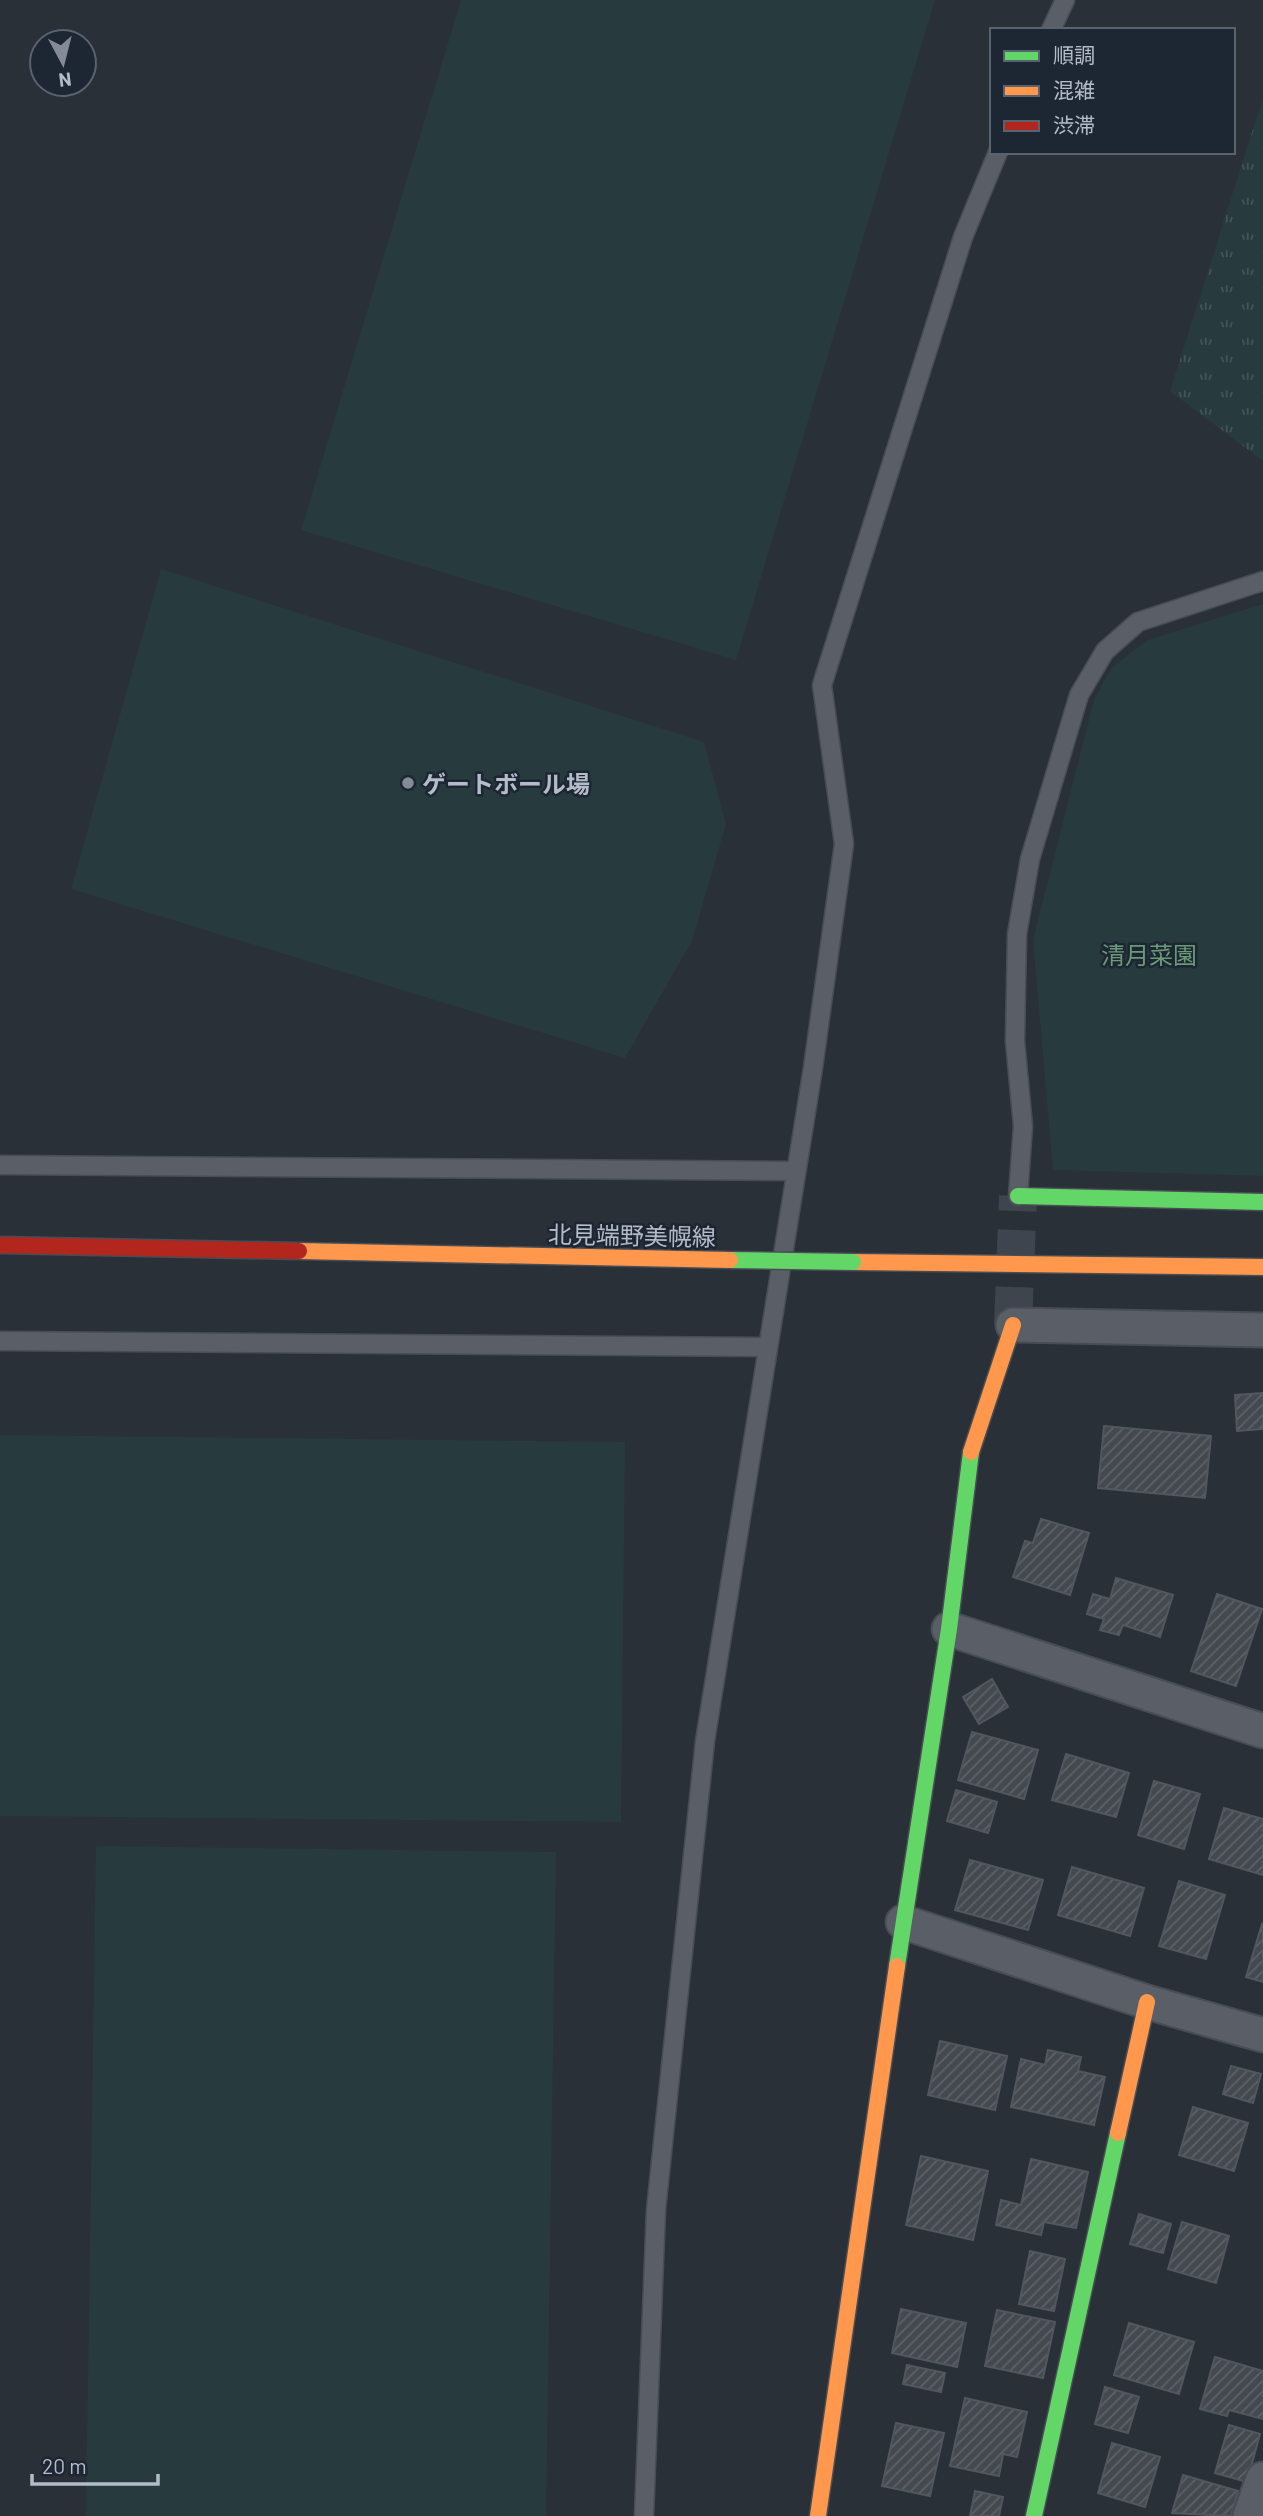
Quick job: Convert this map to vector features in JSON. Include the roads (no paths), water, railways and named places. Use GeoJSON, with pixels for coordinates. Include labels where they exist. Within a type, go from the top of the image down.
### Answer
{"type":"FeatureCollection","features":[{"type":"Feature","properties":{"kind":"street"},"geometry":{"type":"LineString","coordinates":[[1018,1196],[1263,1202]]}},
{"type":"Feature","properties":{"kind":"street","name":"北見端野美幌線"},"geometry":{"type":"LineString","coordinates":[[0,1245],[853,1262],[1263,1267]]}},
{"type":"Feature","properties":{"kind":"street"},"geometry":{"type":"LineString","coordinates":[[818,2516],[903,1922],[949,1629],[969,1457],[1013,1325],[1263,1330]]}},
{"type":"Feature","properties":{"kind":"street"},"geometry":{"type":"LineString","coordinates":[[949,1629],[1263,1731]]}},
{"type":"Feature","properties":{"kind":"street"},"geometry":{"type":"LineString","coordinates":[[903,1922],[1147,2002],[1263,2035]]}},
{"type":"Feature","properties":{"kind":"street"},"geometry":{"type":"LineString","coordinates":[[1034,2516],[1147,2002]]}},
{"type":"Feature","properties":{"kind":"street"},"geometry":{"type":"LineString","coordinates":[[1250,2516],[1263,2479]]}},
{"type":"Feature","properties":{"kind":"lane"},"geometry":{"type":"LineString","coordinates":[[1052,28],[1065,0]]}},
{"type":"Feature","properties":{"kind":"lane"},"geometry":{"type":"LineString","coordinates":[[644,2516],[656,2210],[702,1768],[796,1171],[844,844],[822,685],[963,237],[997,154]]}},
{"type":"Feature","properties":{"kind":"lane"},"geometry":{"type":"LineString","coordinates":[[1018,1196],[1023,1126],[1015,1041],[1017,934],[1030,859],[1079,695],[1105,651],[1138,622],[1263,581]]}},
{"type":"Feature","properties":{"kind":"lane"},"geometry":{"type":"LineString","coordinates":[[0,1165],[796,1171]]}},
{"type":"Feature","properties":{"kind":"lane"},"geometry":{"type":"LineString","coordinates":[[0,1341],[768,1347]]}},
{"type":"Feature","properties":{"kind":"tunnel"},"geometry":{"type":"LineString","coordinates":[[1013,1325],[1018,1196]]}},
{"type":"Feature","properties":{"kind":"place","name":"ゲートボール場"},"geometry":{"type":"Point","coordinates":[408,783]}},
{"type":"Feature","properties":{"kind":"park label","name":"清月菜園"},"geometry":{"type":"Point","coordinates":[1149,954]}}]}
